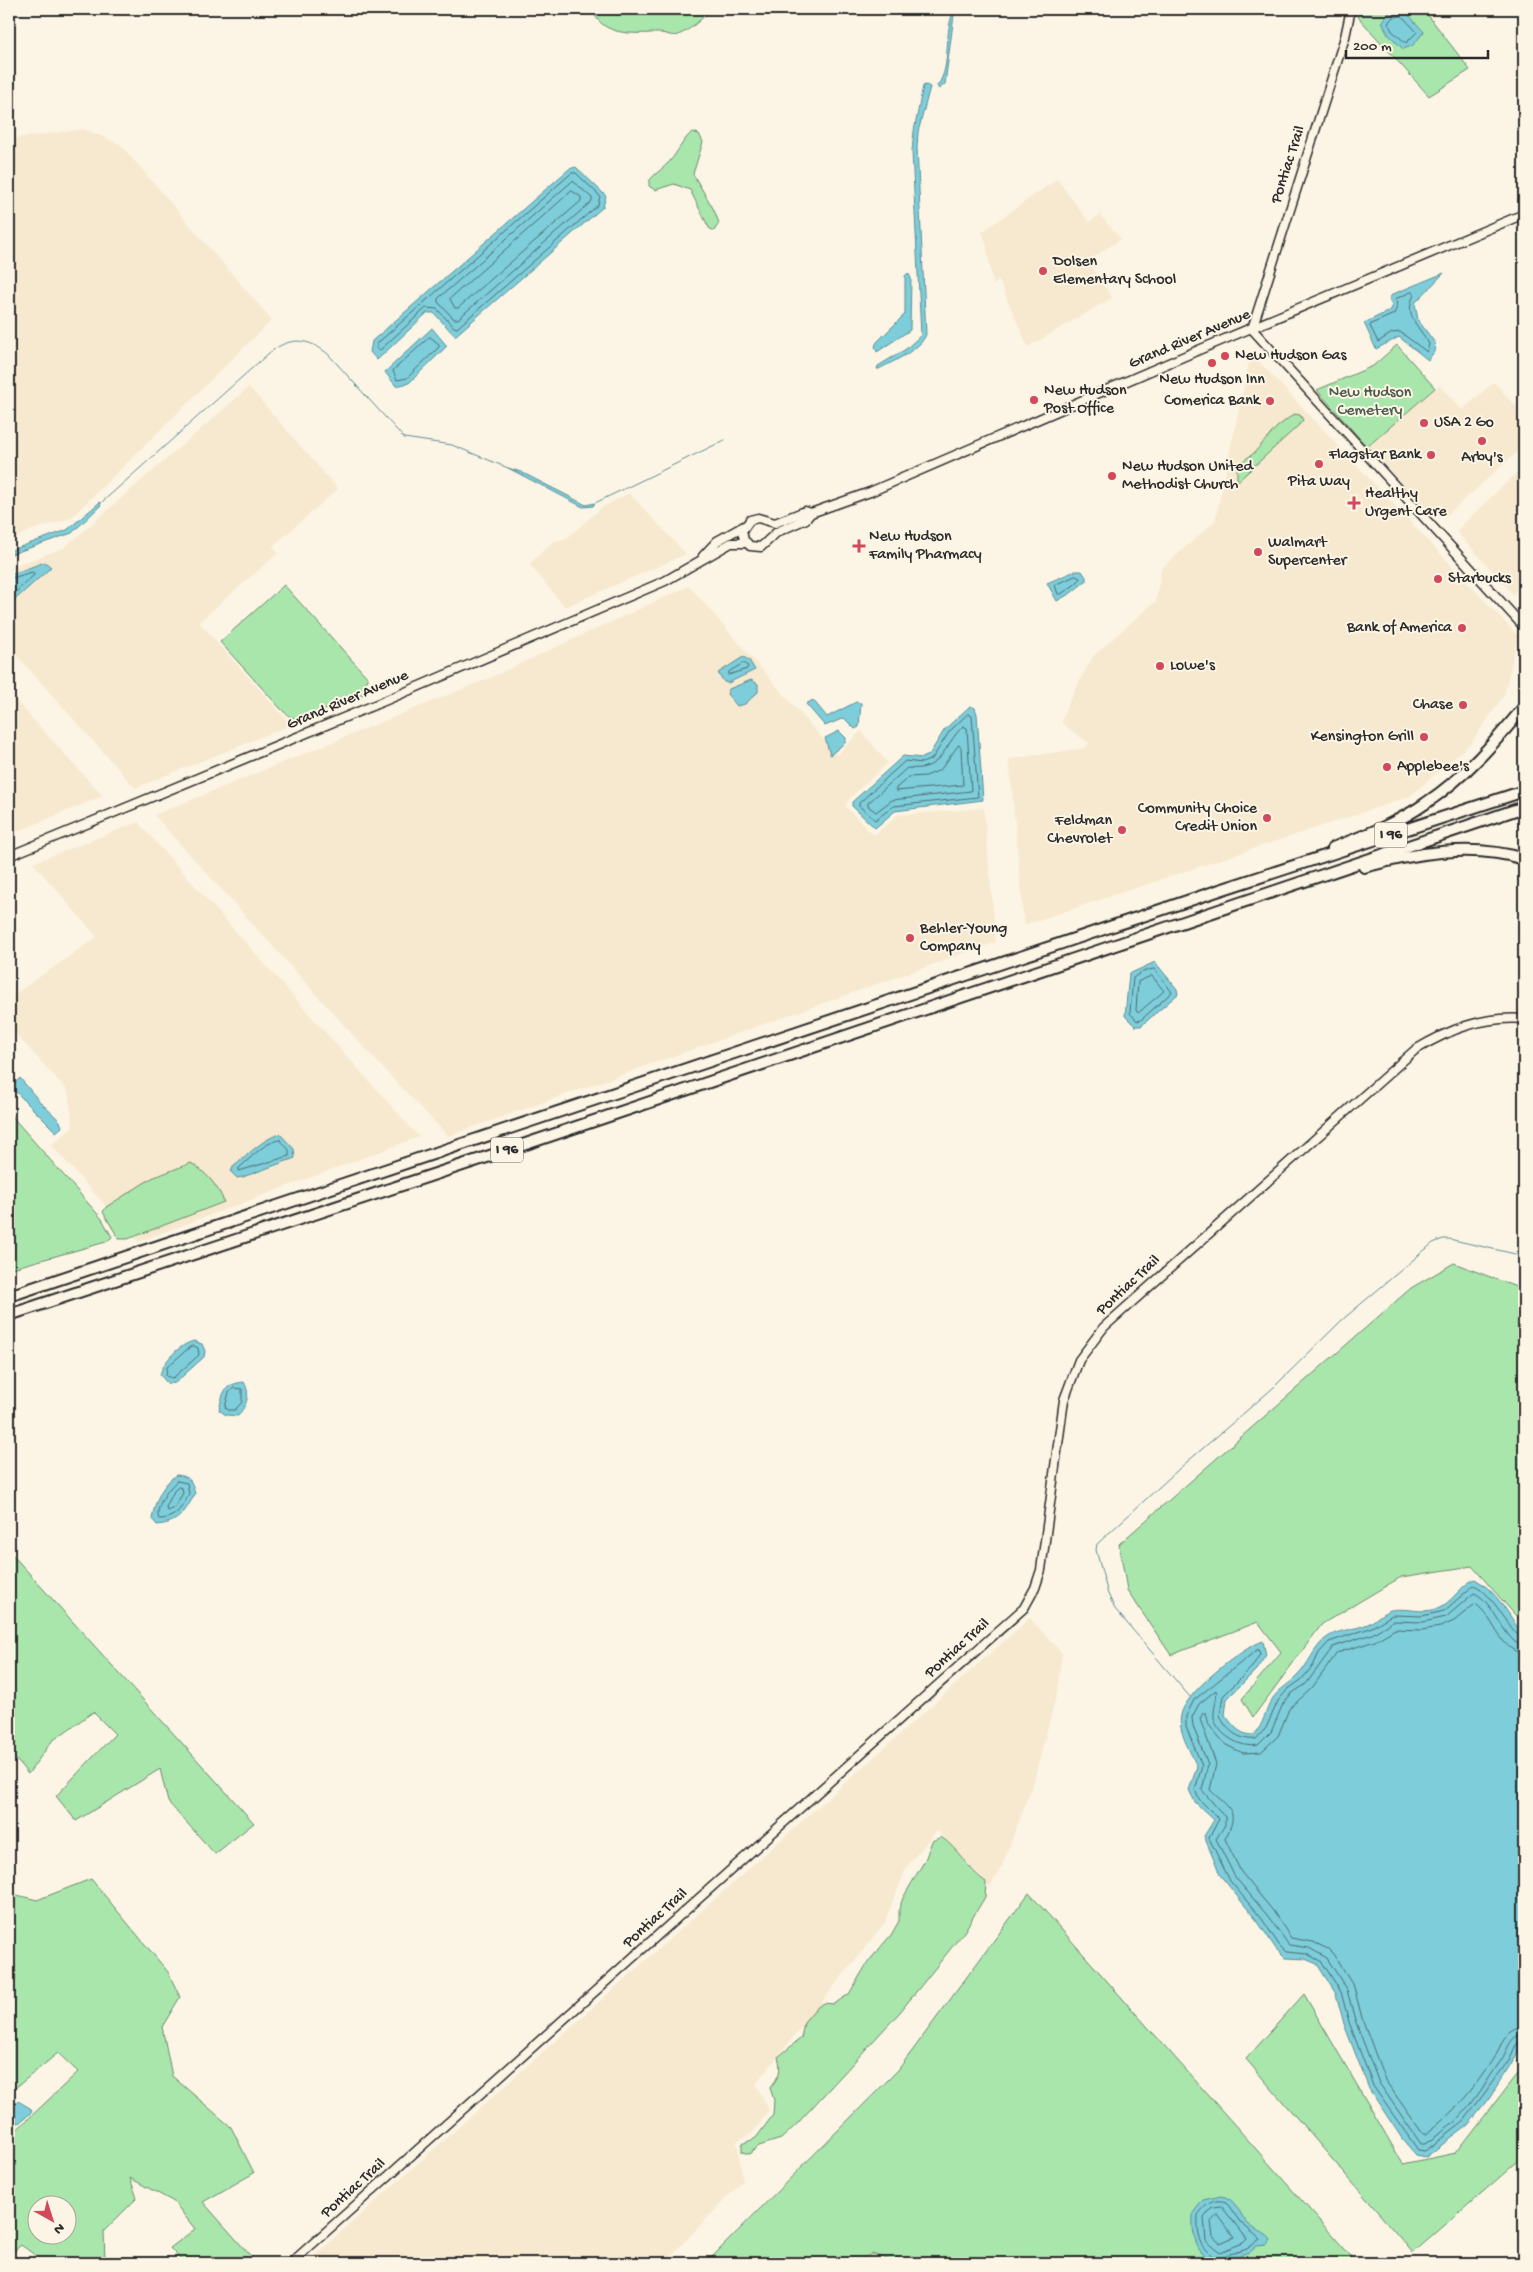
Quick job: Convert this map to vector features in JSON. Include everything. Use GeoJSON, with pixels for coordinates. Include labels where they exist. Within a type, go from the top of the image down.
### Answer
{"type":"FeatureCollection","features":[{"type":"Feature","properties":{"kind":"highway"},"geometry":{"type":"LineString","coordinates":[[1258,879],[1382,828],[1426,804],[1475,763],[1524,707]]}},
{"type":"Feature","properties":{"kind":"highway","name":"I 96"},"geometry":{"type":"LineString","coordinates":[[9,1296],[1029,954],[1524,791]]}},
{"type":"Feature","properties":{"kind":"highway","name":"I 96"},"geometry":{"type":"LineString","coordinates":[[9,1315],[511,1149],[1524,807]]}},
{"type":"Feature","properties":{"kind":"highway"},"geometry":{"type":"LineString","coordinates":[[1266,893],[1397,858],[1461,850],[1524,859]]}},
{"type":"Feature","properties":{"kind":"main road","name":"Pontiac Trail"},"geometry":{"type":"LineString","coordinates":[[1252,328],[1345,37],[1351,9]]}},
{"type":"Feature","properties":{"kind":"main road","name":"Grand River Avenue"},"geometry":{"type":"LineString","coordinates":[[771,538],[784,528],[806,519],[811,513],[870,492],[1524,214]]}},
{"type":"Feature","properties":{"kind":"main road"},"geometry":{"type":"LineString","coordinates":[[1252,328],[1524,626]]}},
{"type":"Feature","properties":{"kind":"main road","name":"Grand River Avenue"},"geometry":{"type":"LineString","coordinates":[[766,521],[775,523],[805,511],[811,513]]}},
{"type":"Feature","properties":{"kind":"main road"},"geometry":{"type":"LineString","coordinates":[[754,518],[766,521],[771,529],[771,538],[761,547],[754,547],[747,543],[743,535],[744,526],[754,518]]}},
{"type":"Feature","properties":{"kind":"main road","name":"Grand River Avenue"},"geometry":{"type":"LineString","coordinates":[[694,565],[717,541],[744,526]]}},
{"type":"Feature","properties":{"kind":"main road","name":"Grand River Avenue"},"geometry":{"type":"LineString","coordinates":[[9,856],[400,694],[665,581],[731,543],[747,543]]}},
{"type":"Feature","properties":{"kind":"main road","name":"Pontiac Trail"},"geometry":{"type":"LineString","coordinates":[[291,2263],[1024,1608],[1035,1588],[1041,1570],[1064,1400],[1079,1360],[1104,1327],[1415,1050],[1440,1035],[1480,1020],[1524,1019]]}},
{"type":"Feature","properties":{"kind":"shaded area"},"geometry":{"type":"Polygon","coordinates":[[[84,129],[120,144],[272,320],[71,518],[32,530],[9,541],[9,139],[84,129]]]}},
{"type":"Feature","properties":{"kind":"shaded area","name":"Dolsen Elementary School"},"geometry":{"type":"Polygon","coordinates":[[[1057,179],[1089,222],[1100,215],[1121,239],[1088,261],[1112,298],[1028,347],[999,281],[993,285],[986,243],[982,232],[1057,179]]]}},
{"type":"Feature","properties":{"kind":"shaded area"},"geometry":{"type":"Polygon","coordinates":[[[1251,353],[1518,636],[1504,696],[1471,743],[1409,797],[1024,925],[1009,759],[1085,748],[1089,743],[1061,723],[1069,701],[1093,656],[1156,601],[1161,569],[1215,521],[1251,353]]]}},
{"type":"Feature","properties":{"kind":"shaded area"},"geometry":{"type":"Polygon","coordinates":[[[1494,382],[1524,416],[1524,446],[1446,516],[1433,516],[1367,447],[1439,385],[1462,410],[1494,382]]]}},
{"type":"Feature","properties":{"kind":"shaded area"},"geometry":{"type":"Polygon","coordinates":[[[249,387],[338,489],[273,546],[278,553],[199,622],[291,725],[135,788],[9,647],[9,568],[64,548],[249,387]]]}},
{"type":"Feature","properties":{"kind":"shaded area"},"geometry":{"type":"Polygon","coordinates":[[[1518,471],[1524,478],[1524,585],[1513,594],[1456,531],[1518,471]]]}},
{"type":"Feature","properties":{"kind":"shaded area"},"geometry":{"type":"Polygon","coordinates":[[[629,493],[686,554],[565,607],[529,564],[552,542],[567,538],[601,508],[629,493]]]}},
{"type":"Feature","properties":{"kind":"shaded area"},"geometry":{"type":"Polygon","coordinates":[[[689,586],[837,755],[861,731],[888,763],[850,798],[845,806],[874,835],[898,815],[984,808],[996,942],[448,1136],[379,1064],[154,815],[487,679],[689,586]]]}},
{"type":"Feature","properties":{"kind":"shaded area"},"geometry":{"type":"Polygon","coordinates":[[[9,693],[103,796],[9,835],[9,693]]]}},
{"type":"Feature","properties":{"kind":"shaded area"},"geometry":{"type":"Polygon","coordinates":[[[138,822],[419,1137],[138,1242],[51,1145],[73,1127],[68,1091],[9,1027],[9,998],[97,937],[33,863],[138,822]]]}},
{"type":"Feature","properties":{"kind":"shaded area"},"geometry":{"type":"Polygon","coordinates":[[[1030,1618],[1062,1653],[1057,1693],[1033,1784],[1002,1866],[990,1887],[937,1830],[907,1866],[884,1924],[756,2084],[769,2110],[753,2133],[737,2141],[743,2181],[664,2263],[306,2263],[1030,1618]]]}},
{"type":"Feature","properties":{"kind":"green space"},"geometry":{"type":"Polygon","coordinates":[[[592,9],[614,9],[616,12],[629,15],[641,9],[712,9],[696,24],[673,36],[659,33],[620,32],[611,29],[603,25],[592,9]]]}},
{"type":"Feature","properties":{"kind":"green space"},"geometry":{"type":"Polygon","coordinates":[[[1361,9],[1416,9],[1428,15],[1470,70],[1429,96],[1358,17],[1361,9]]]}},
{"type":"Feature","properties":{"kind":"green space"},"geometry":{"type":"Polygon","coordinates":[[[692,132],[699,134],[703,142],[693,174],[714,210],[719,223],[714,231],[709,228],[690,190],[674,184],[655,190],[649,186],[649,181],[670,161],[692,132]]]}},
{"type":"Feature","properties":{"kind":"green space","name":"New Hudson Cemetery"},"geometry":{"type":"Polygon","coordinates":[[[1397,345],[1435,388],[1367,447],[1317,390],[1373,366],[1397,345]]]}},
{"type":"Feature","properties":{"kind":"green space"},"geometry":{"type":"Polygon","coordinates":[[[1294,414],[1300,415],[1303,420],[1299,425],[1237,482],[1237,467],[1240,463],[1254,453],[1277,427],[1294,414]]]}},
{"type":"Feature","properties":{"kind":"green space"},"geometry":{"type":"Polygon","coordinates":[[[284,585],[368,678],[364,683],[367,692],[364,694],[301,720],[290,717],[281,709],[220,642],[284,585]]]}},
{"type":"Feature","properties":{"kind":"green space"},"geometry":{"type":"Polygon","coordinates":[[[9,1113],[102,1219],[112,1237],[106,1242],[9,1269],[9,1113]]]}},
{"type":"Feature","properties":{"kind":"green space"},"geometry":{"type":"Polygon","coordinates":[[[191,1163],[211,1180],[224,1202],[128,1239],[119,1239],[103,1212],[106,1207],[152,1178],[191,1163]]]}},
{"type":"Feature","properties":{"kind":"green space"},"geometry":{"type":"Polygon","coordinates":[[[1454,1263],[1524,1290],[1524,1625],[1472,1566],[1401,1577],[1322,1624],[1253,1717],[1242,1699],[1281,1652],[1258,1622],[1171,1655],[1127,1590],[1119,1544],[1411,1288],[1454,1263]]]}},
{"type":"Feature","properties":{"kind":"green space"},"geometry":{"type":"Polygon","coordinates":[[[9,1551],[254,1823],[215,1854],[168,1802],[160,1769],[76,1821],[56,1796],[115,1734],[93,1712],[52,1741],[28,1774],[9,1751],[9,1551]]]}},
{"type":"Feature","properties":{"kind":"green space"},"geometry":{"type":"Polygon","coordinates":[[[941,1837],[986,1882],[985,1897],[964,1932],[900,2012],[796,2125],[781,2139],[759,2146],[749,2154],[742,2152],[742,2144],[756,2138],[773,2115],[774,2100],[770,2088],[779,2073],[778,2057],[801,2038],[804,2022],[815,2009],[824,2003],[834,2004],[849,1994],[868,1962],[891,1935],[899,1921],[899,1909],[903,1898],[925,1860],[932,1841],[941,1837]]]}},
{"type":"Feature","properties":{"kind":"green space"},"geometry":{"type":"Polygon","coordinates":[[[91,1879],[168,1972],[180,1997],[162,2027],[172,2076],[231,2127],[254,2173],[203,2202],[257,2263],[184,2263],[170,2248],[195,2229],[174,2202],[130,2178],[137,2198],[104,2231],[105,2263],[46,2263],[21,2245],[9,2256],[9,2137],[78,2072],[58,2053],[9,2093],[9,1893],[37,1900],[91,1879]]]}},
{"type":"Feature","properties":{"kind":"green space"},"geometry":{"type":"Polygon","coordinates":[[[1029,1893],[1357,2263],[898,2263],[872,2254],[853,2263],[706,2263],[898,2070],[1029,1893]]]}},
{"type":"Feature","properties":{"kind":"green space"},"geometry":{"type":"Polygon","coordinates":[[[1304,1994],[1403,2164],[1456,2153],[1524,2065],[1524,2156],[1413,2253],[1246,2059],[1304,1994]]]}},
{"type":"Feature","properties":{"kind":"water"},"geometry":{"type":"Polygon","coordinates":[[[955,9],[958,9],[954,15],[945,84],[939,89],[937,86],[945,69],[949,28],[955,9]]]}},
{"type":"Feature","properties":{"kind":"water"},"geometry":{"type":"Polygon","coordinates":[[[1405,11],[1424,32],[1412,46],[1403,49],[1388,34],[1382,22],[1389,13],[1405,11]]]}},
{"type":"Feature","properties":{"kind":"water"},"geometry":{"type":"Polygon","coordinates":[[[923,86],[930,87],[918,132],[917,148],[926,334],[919,345],[913,350],[877,369],[878,366],[906,349],[921,335],[912,151],[923,86]]]}},
{"type":"Feature","properties":{"kind":"water"},"geometry":{"type":"Polygon","coordinates":[[[576,167],[606,196],[603,207],[455,336],[434,313],[427,313],[377,360],[370,352],[372,341],[569,169],[576,167]]]}},
{"type":"Feature","properties":{"kind":"water"},"geometry":{"type":"Polygon","coordinates":[[[908,273],[911,278],[910,330],[877,352],[875,346],[877,342],[905,314],[905,276],[908,273]]]}},
{"type":"Feature","properties":{"kind":"water"},"geometry":{"type":"Polygon","coordinates":[[[1444,273],[1415,303],[1418,320],[1435,343],[1434,352],[1428,360],[1399,337],[1376,349],[1364,323],[1391,310],[1392,306],[1389,298],[1393,294],[1444,273]]]}},
{"type":"Feature","properties":{"kind":"water"},"geometry":{"type":"Polygon","coordinates":[[[432,328],[447,346],[409,383],[396,386],[385,372],[432,328]]]}},
{"type":"Feature","properties":{"kind":"water"},"geometry":{"type":"Polygon","coordinates":[[[508,468],[521,472],[586,505],[595,503],[593,506],[583,507],[508,468]]]}},
{"type":"Feature","properties":{"kind":"water"},"geometry":{"type":"Polygon","coordinates":[[[100,502],[101,505],[72,533],[9,555],[9,551],[67,530],[100,502]]]}},
{"type":"Feature","properties":{"kind":"water"},"geometry":{"type":"Polygon","coordinates":[[[45,562],[51,567],[9,605],[9,575],[45,562]]]}},
{"type":"Feature","properties":{"kind":"water"},"geometry":{"type":"Polygon","coordinates":[[[1075,571],[1082,571],[1086,581],[1057,601],[1047,583],[1075,571]]]}},
{"type":"Feature","properties":{"kind":"water"},"geometry":{"type":"Polygon","coordinates":[[[743,657],[749,660],[755,670],[728,683],[724,682],[718,673],[743,657]]]}},
{"type":"Feature","properties":{"kind":"water"},"geometry":{"type":"Polygon","coordinates":[[[751,680],[758,684],[758,692],[745,704],[737,706],[727,694],[729,689],[751,680]]]}},
{"type":"Feature","properties":{"kind":"water"},"geometry":{"type":"Polygon","coordinates":[[[813,700],[827,717],[856,702],[861,703],[859,727],[855,729],[844,718],[825,726],[806,704],[813,700]]]}},
{"type":"Feature","properties":{"kind":"water"},"geometry":{"type":"Polygon","coordinates":[[[970,706],[975,708],[977,714],[983,800],[895,811],[875,828],[852,806],[852,802],[903,756],[922,758],[929,755],[945,729],[970,706]]]}},
{"type":"Feature","properties":{"kind":"water"},"geometry":{"type":"Polygon","coordinates":[[[839,731],[846,738],[846,742],[830,755],[825,738],[839,731]]]}},
{"type":"Feature","properties":{"kind":"water"},"geometry":{"type":"Polygon","coordinates":[[[1155,962],[1177,989],[1178,994],[1141,1026],[1135,1026],[1125,1016],[1129,974],[1155,962]]]}},
{"type":"Feature","properties":{"kind":"water"},"geometry":{"type":"Polygon","coordinates":[[[20,1078],[40,1102],[60,1121],[62,1127],[56,1132],[11,1087],[20,1078]]]}},
{"type":"Feature","properties":{"kind":"water"},"geometry":{"type":"Polygon","coordinates":[[[280,1134],[294,1149],[295,1158],[243,1177],[237,1178],[231,1172],[233,1167],[255,1148],[273,1136],[280,1134]]]}},
{"type":"Feature","properties":{"kind":"water"},"geometry":{"type":"Polygon","coordinates":[[[194,1341],[202,1344],[205,1351],[204,1357],[175,1383],[168,1384],[160,1375],[168,1359],[178,1349],[194,1341]]]}},
{"type":"Feature","properties":{"kind":"water"},"geometry":{"type":"Polygon","coordinates":[[[244,1382],[248,1395],[244,1407],[238,1416],[226,1415],[219,1410],[223,1394],[228,1387],[244,1382]]]}},
{"type":"Feature","properties":{"kind":"water"},"geometry":{"type":"Polygon","coordinates":[[[176,1475],[190,1480],[195,1494],[180,1516],[171,1522],[157,1525],[152,1519],[157,1500],[166,1484],[176,1475]]]}},
{"type":"Feature","properties":{"kind":"water"},"geometry":{"type":"Polygon","coordinates":[[[1475,1579],[1497,1597],[1524,1638],[1524,2043],[1489,2099],[1468,2125],[1426,2157],[1416,2155],[1403,2140],[1369,2089],[1344,2024],[1336,1994],[1317,1964],[1305,1959],[1285,1958],[1276,1949],[1258,1922],[1220,1875],[1204,1836],[1214,1820],[1195,1802],[1189,1790],[1197,1767],[1185,1741],[1180,1721],[1185,1706],[1203,1683],[1229,1661],[1263,1641],[1266,1655],[1256,1670],[1227,1699],[1225,1715],[1241,1732],[1254,1735],[1273,1698],[1302,1671],[1317,1647],[1325,1639],[1340,1631],[1368,1624],[1391,1610],[1425,1611],[1436,1609],[1447,1603],[1465,1585],[1475,1579]]]}},
{"type":"Feature","properties":{"kind":"water"},"geometry":{"type":"Polygon","coordinates":[[[18,2101],[30,2108],[32,2112],[19,2123],[9,2123],[9,2104],[18,2101]]]}},
{"type":"Feature","properties":{"kind":"water"},"geometry":{"type":"Polygon","coordinates":[[[1221,2196],[1234,2203],[1248,2224],[1269,2237],[1271,2240],[1267,2245],[1257,2246],[1249,2253],[1218,2263],[1204,2255],[1196,2244],[1194,2237],[1193,2213],[1203,2200],[1221,2196]]]}},
{"type":"Feature","properties":{"kind":"waterway"},"geometry":{"type":"LineString","coordinates":[[101,503],[269,353],[284,344],[298,341],[313,344],[328,354],[404,438],[452,445],[508,468]]}},
{"type":"Feature","properties":{"kind":"waterway"},"geometry":{"type":"LineString","coordinates":[[595,503],[725,440]]}},
{"type":"Feature","properties":{"kind":"waterway"},"geometry":{"type":"LineString","coordinates":[[1190,1697],[1115,1609],[1108,1594],[1096,1550],[1097,1544],[1180,1468],[1273,1388],[1342,1320],[1433,1243],[1449,1239],[1524,1256]]}},
{"type":"Feature","properties":{"kind":"place","name":"Dolsen Elementary School"},"geometry":{"type":"Point","coordinates":[1043,271]}},
{"type":"Feature","properties":{"kind":"place","name":"New Hudson Gas"},"geometry":{"type":"Point","coordinates":[1225,356]}},
{"type":"Feature","properties":{"kind":"place","name":"New Hudson Inn"},"geometry":{"type":"Point","coordinates":[1212,363]}},
{"type":"Feature","properties":{"kind":"place","name":"New Hudson Post Office"},"geometry":{"type":"Point","coordinates":[1034,400]}},
{"type":"Feature","properties":{"kind":"place","name":"Comerica Bank"},"geometry":{"type":"Point","coordinates":[1270,401]}},
{"type":"Feature","properties":{"kind":"place","name":"USA 2 Go"},"geometry":{"type":"Point","coordinates":[1424,423]}},
{"type":"Feature","properties":{"kind":"place","name":"Arby's"},"geometry":{"type":"Point","coordinates":[1482,441]}},
{"type":"Feature","properties":{"kind":"place","name":"Flagstar Bank"},"geometry":{"type":"Point","coordinates":[1431,455]}},
{"type":"Feature","properties":{"kind":"place","name":"Pita Way"},"geometry":{"type":"Point","coordinates":[1319,464]}},
{"type":"Feature","properties":{"kind":"place","name":"New Hudson United Methodist Church"},"geometry":{"type":"Point","coordinates":[1112,476]}},
{"type":"Feature","properties":{"kind":"place","name":"Healthy Urgent Care"},"geometry":{"type":"Point","coordinates":[1354,503]}},
{"type":"Feature","properties":{"kind":"place","name":"New Hudson Family Pharmacy"},"geometry":{"type":"Point","coordinates":[859,546]}},
{"type":"Feature","properties":{"kind":"place","name":"Walmart Supercenter"},"geometry":{"type":"Point","coordinates":[1258,552]}},
{"type":"Feature","properties":{"kind":"place","name":"Starbucks"},"geometry":{"type":"Point","coordinates":[1438,579]}},
{"type":"Feature","properties":{"kind":"place","name":"Bank of America"},"geometry":{"type":"Point","coordinates":[1462,628]}},
{"type":"Feature","properties":{"kind":"place","name":"Lowe's"},"geometry":{"type":"Point","coordinates":[1160,666]}},
{"type":"Feature","properties":{"kind":"place","name":"Chase"},"geometry":{"type":"Point","coordinates":[1463,705]}},
{"type":"Feature","properties":{"kind":"place","name":"Kensington Grill"},"geometry":{"type":"Point","coordinates":[1424,737]}},
{"type":"Feature","properties":{"kind":"place","name":"Applebee's"},"geometry":{"type":"Point","coordinates":[1387,767]}},
{"type":"Feature","properties":{"kind":"place","name":"Community Choice Credit Union"},"geometry":{"type":"Point","coordinates":[1267,818]}},
{"type":"Feature","properties":{"kind":"place","name":"Feldman Chevrolet"},"geometry":{"type":"Point","coordinates":[1122,830]}},
{"type":"Feature","properties":{"kind":"place","name":"Behler-Young Company"},"geometry":{"type":"Point","coordinates":[910,938]}}]}
